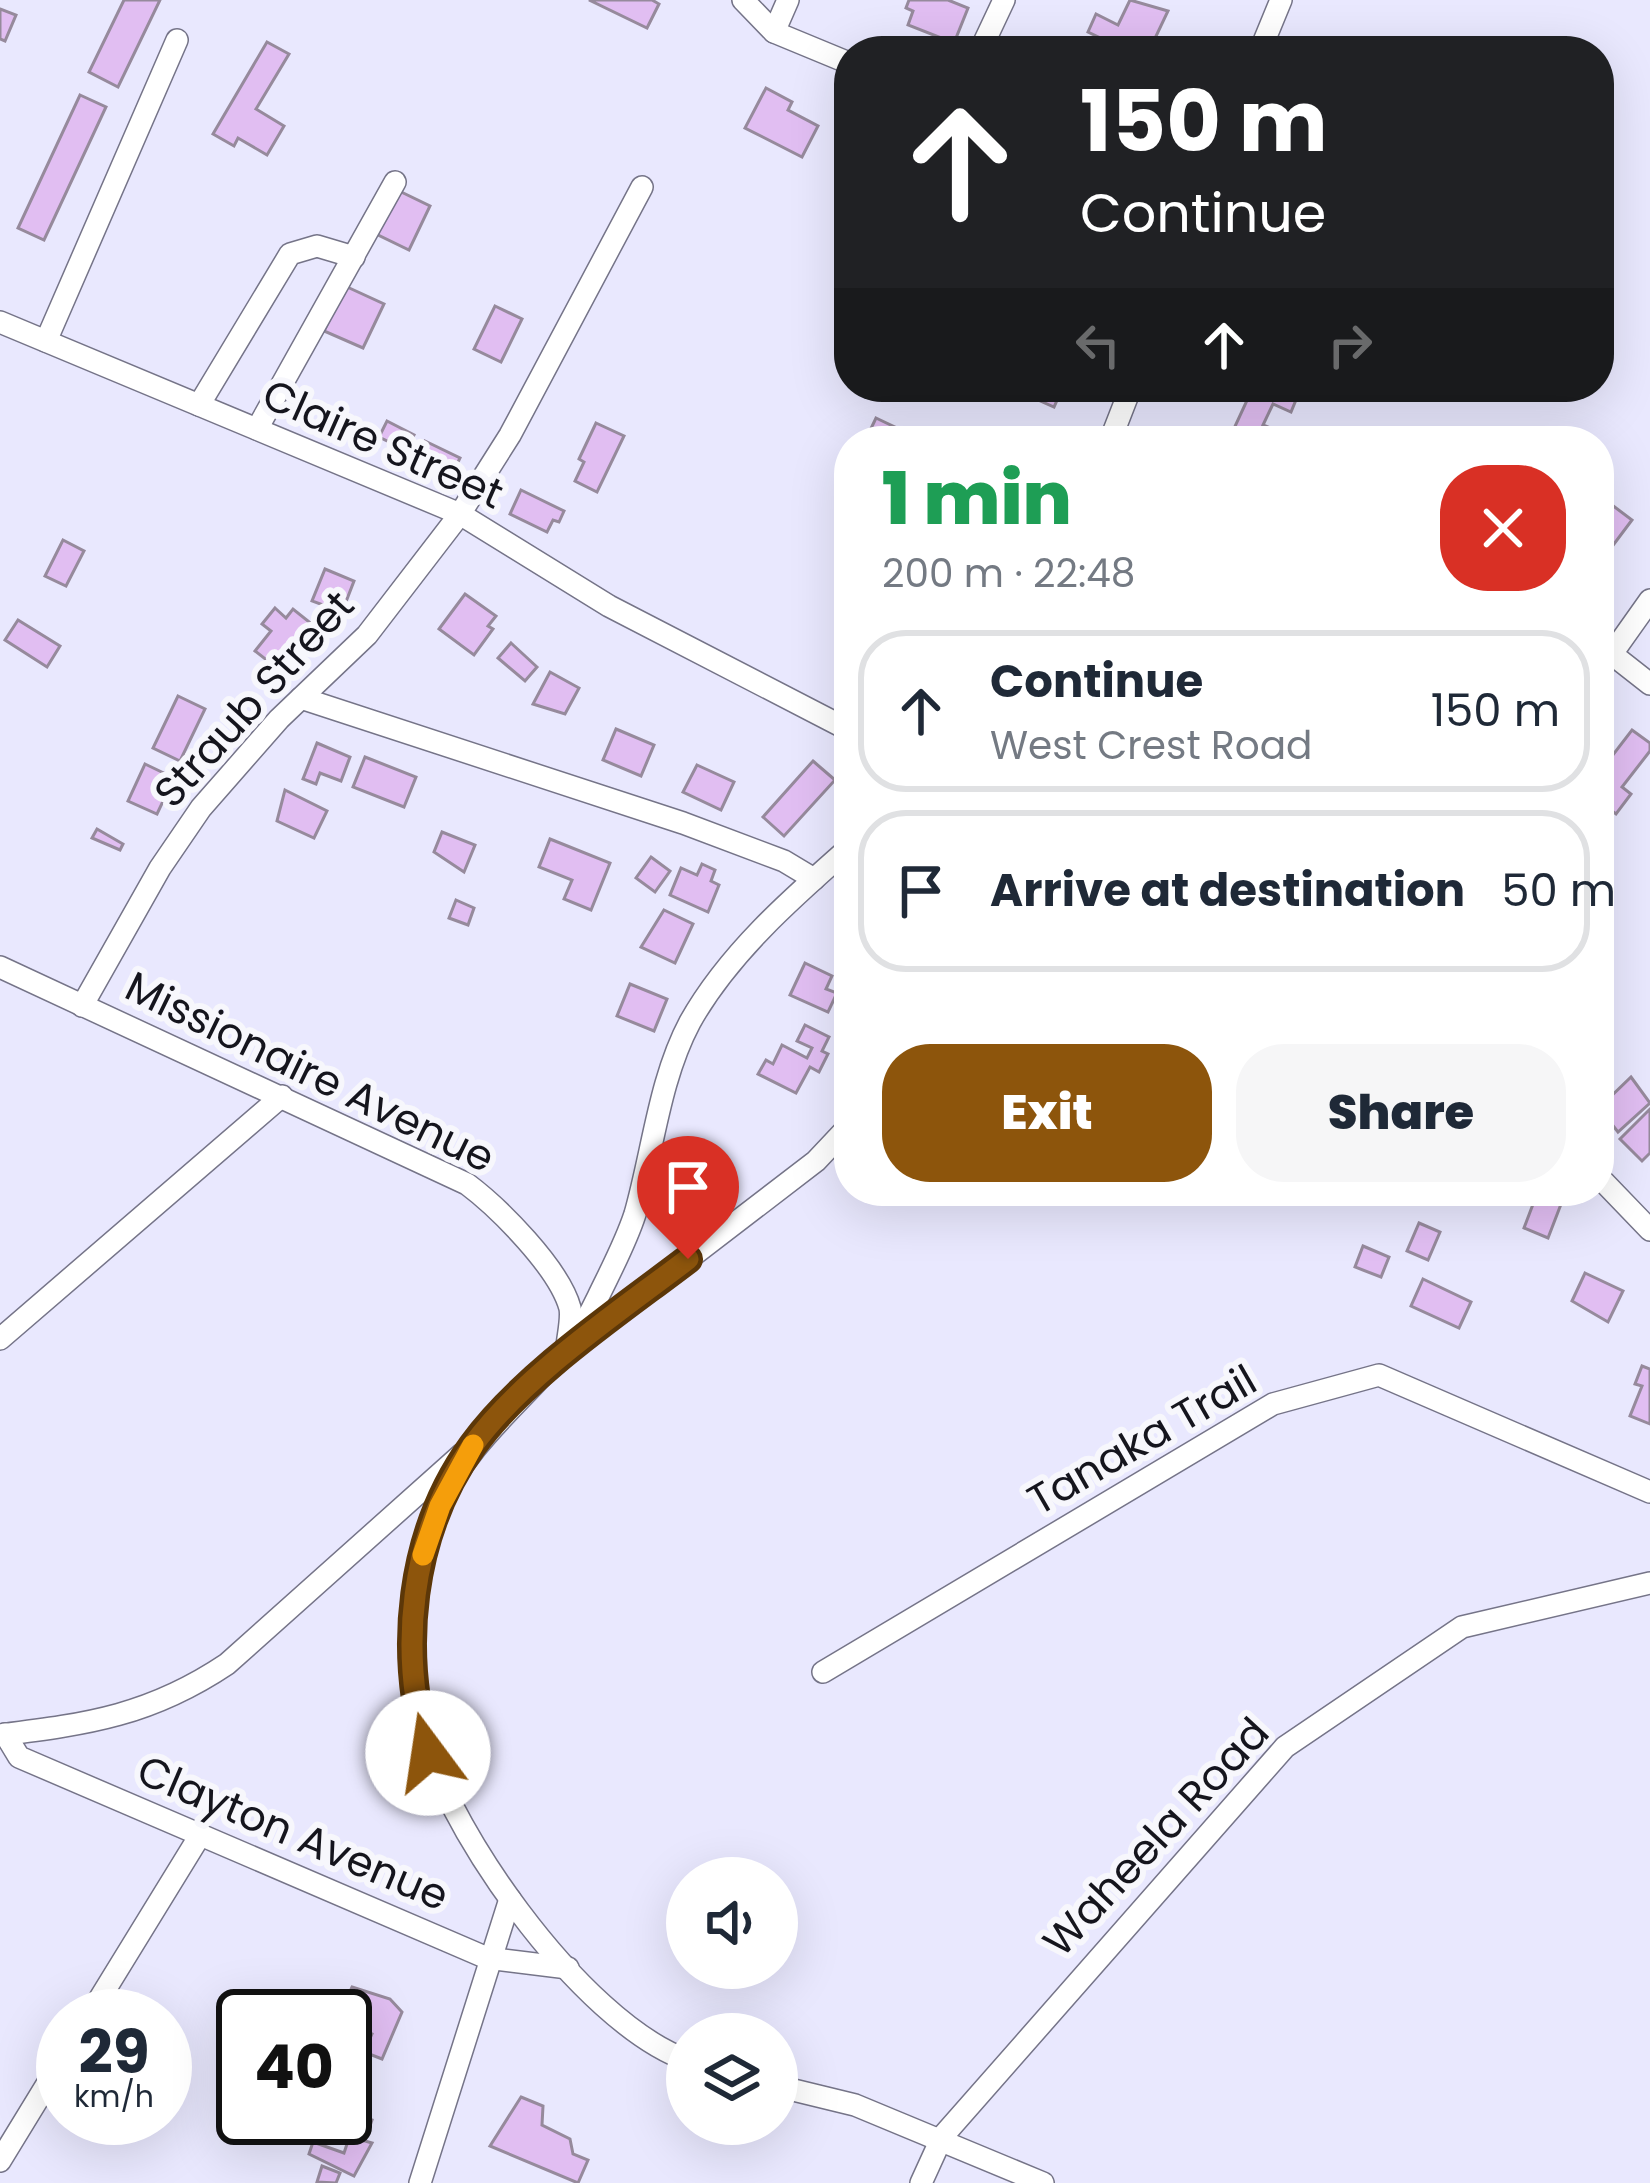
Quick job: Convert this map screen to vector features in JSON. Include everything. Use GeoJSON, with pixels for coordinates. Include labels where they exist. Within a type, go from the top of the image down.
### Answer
{"type":"FeatureCollection","features":[{"type":"Feature","properties":{"kind":"street"},"geometry":{"type":"LineString","coordinates":[[743,0],[774,32],[834,57]]}},
{"type":"Feature","properties":{"kind":"street"},"geometry":{"type":"LineString","coordinates":[[774,32],[788,0]]}},
{"type":"Feature","properties":{"kind":"street"},"geometry":{"type":"LineString","coordinates":[[987,36],[1004,0]]}},
{"type":"Feature","properties":{"kind":"street"},"geometry":{"type":"LineString","coordinates":[[1266,36],[1281,0]]}},
{"type":"Feature","properties":{"kind":"street"},"geometry":{"type":"LineString","coordinates":[[46,341],[177,40]]}},
{"type":"Feature","properties":{"kind":"street"},"geometry":{"type":"LineString","coordinates":[[257,429],[395,182]]}},
{"type":"Feature","properties":{"kind":"street","name":"Straub Street"},"geometry":{"type":"LineString","coordinates":[[82,1006],[160,868],[201,808],[302,698],[368,635],[460,514],[510,435],[642,187]]}},
{"type":"Feature","properties":{"kind":"street"},"geometry":{"type":"LineString","coordinates":[[200,405],[290,254],[317,246],[353,257]]}},
{"type":"Feature","properties":{"kind":"street","name":"Claire Street"},"geometry":{"type":"LineString","coordinates":[[0,322],[460,514],[609,606],[834,722]]}},
{"type":"Feature","properties":{"kind":"street"},"geometry":{"type":"LineString","coordinates":[[1614,640],[1650,599]]}},
{"type":"Feature","properties":{"kind":"street"},"geometry":{"type":"LineString","coordinates":[[1614,655],[1650,684]]}},
{"type":"Feature","properties":{"kind":"street"},"geometry":{"type":"LineString","coordinates":[[302,698],[705,831],[784,861],[814,879]]}},
{"type":"Feature","properties":{"kind":"street"},"geometry":{"type":"LineString","coordinates":[[566,1352],[634,1218],[673,1061],[689,1023],[740,955],[834,861]]}},
{"type":"Feature","properties":{"kind":"street","name":"Missionaire Avenue"},"geometry":{"type":"LineString","coordinates":[[0,968],[406,1152],[497,1206],[554,1279],[571,1310],[566,1352]]}},
{"type":"Feature","properties":{"kind":"street"},"geometry":{"type":"LineString","coordinates":[[0,1339],[282,1096]]}},
{"type":"Feature","properties":{"kind":"street"},"geometry":{"type":"LineString","coordinates":[[2,1734],[113,1720],[184,1692],[227,1664],[473,1444],[566,1352],[816,1161],[834,1142]]}},
{"type":"Feature","properties":{"kind":"street"},"geometry":{"type":"LineString","coordinates":[[1614,1193],[1650,1230]]}},
{"type":"Feature","properties":{"kind":"street","name":"Tanaka Trail"},"geometry":{"type":"LineString","coordinates":[[824,1672],[1273,1405],[1379,1375],[1650,1492]]}},
{"type":"Feature","properties":{"kind":"street"},"geometry":{"type":"LineString","coordinates":[[473,1444],[440,1506],[422,1560],[409,1641],[428,1753],[469,1838],[509,1899],[568,1968],[633,2029],[666,2048]]}},
{"type":"Feature","properties":{"kind":"street","name":"Waheela Road"},"geometry":{"type":"LineString","coordinates":[[921,2183],[942,2137],[1285,1747],[1462,1627],[1650,1583]]}},
{"type":"Feature","properties":{"kind":"street","name":"Clayton Avenue"},"geometry":{"type":"LineString","coordinates":[[2,1734],[19,1757],[488,1958],[568,1968]]}},
{"type":"Feature","properties":{"kind":"street"},"geometry":{"type":"LineString","coordinates":[[106,1989],[199,1837]]}},
{"type":"Feature","properties":{"kind":"street"},"geometry":{"type":"LineString","coordinates":[[420,2183],[509,1899]]}},
{"type":"Feature","properties":{"kind":"street"},"geometry":{"type":"LineString","coordinates":[[798,2091],[855,2105],[942,2137],[1042,2183]]}},
{"type":"Feature","properties":{"kind":"street"},"geometry":{"type":"LineString","coordinates":[[1,2157],[36,2101]]}},
{"type":"Feature","properties":{"kind":"building"},"geometry":{"type":"Polygon","coordinates":[[[124,0],[160,0],[118,87],[89,72],[124,0]]]}},
{"type":"Feature","properties":{"kind":"building"},"geometry":{"type":"Polygon","coordinates":[[[589,0],[652,0],[659,4],[647,28],[589,0]]]}},
{"type":"Feature","properties":{"kind":"building"},"geometry":{"type":"Polygon","coordinates":[[[909,0],[948,0],[968,8],[957,36],[936,36],[908,25],[913,11],[906,8],[909,0]]]}},
{"type":"Feature","properties":{"kind":"building"},"geometry":{"type":"Polygon","coordinates":[[[1130,0],[1168,11],[1156,36],[1088,32],[1096,14],[1118,25],[1130,0]]]}},
{"type":"Feature","properties":{"kind":"building"},"geometry":{"type":"Polygon","coordinates":[[[0,9],[16,15],[5,41],[0,39],[0,9]]]}},
{"type":"Feature","properties":{"kind":"building"},"geometry":{"type":"Polygon","coordinates":[[[267,42],[289,54],[256,109],[284,126],[267,155],[238,138],[234,146],[213,134],[267,42]]]}},
{"type":"Feature","properties":{"kind":"building"},"geometry":{"type":"Polygon","coordinates":[[[766,88],[792,102],[788,110],[818,126],[802,157],[745,128],[766,88]]]}},
{"type":"Feature","properties":{"kind":"building"},"geometry":{"type":"Polygon","coordinates":[[[80,95],[106,107],[44,240],[18,228],[80,95]]]}},
{"type":"Feature","properties":{"kind":"building"},"geometry":{"type":"Polygon","coordinates":[[[393,188],[430,206],[409,250],[372,232],[393,188]]]}},
{"type":"Feature","properties":{"kind":"building"},"geometry":{"type":"Polygon","coordinates":[[[345,286],[384,304],[363,348],[324,331],[345,286]]]}},
{"type":"Feature","properties":{"kind":"building"},"geometry":{"type":"Polygon","coordinates":[[[495,306],[522,319],[501,362],[474,349],[495,306]]]}},
{"type":"Feature","properties":{"kind":"building"},"geometry":{"type":"Polygon","coordinates":[[[1246,402],[1295,402],[1291,412],[1273,404],[1266,426],[1235,426],[1246,402]]]}},
{"type":"Feature","properties":{"kind":"building"},"geometry":{"type":"Polygon","coordinates":[[[387,421],[414,435],[406,450],[379,437],[387,421]]]}},
{"type":"Feature","properties":{"kind":"building"},"geometry":{"type":"Polygon","coordinates":[[[596,423],[624,436],[597,492],[575,481],[584,462],[579,459],[596,423]]]}},
{"type":"Feature","properties":{"kind":"building"},"geometry":{"type":"Polygon","coordinates":[[[425,441],[460,458],[450,479],[415,462],[425,441]]]}},
{"type":"Feature","properties":{"kind":"building"},"geometry":{"type":"Polygon","coordinates":[[[521,490],[564,511],[559,522],[553,520],[547,532],[510,514],[521,490]]]}},
{"type":"Feature","properties":{"kind":"building"},"geometry":{"type":"Polygon","coordinates":[[[1614,506],[1632,520],[1614,544],[1614,506]]]}},
{"type":"Feature","properties":{"kind":"building"},"geometry":{"type":"Polygon","coordinates":[[[63,540],[84,551],[66,586],[45,576],[63,540]]]}},
{"type":"Feature","properties":{"kind":"building"},"geometry":{"type":"Polygon","coordinates":[[[325,569],[354,581],[342,612],[312,601],[325,569]]]}},
{"type":"Feature","properties":{"kind":"building"},"geometry":{"type":"Polygon","coordinates":[[[465,594],[496,616],[488,626],[493,629],[474,655],[439,629],[465,594]]]}},
{"type":"Feature","properties":{"kind":"building"},"geometry":{"type":"Polygon","coordinates":[[[275,608],[286,618],[293,609],[313,625],[278,669],[255,651],[271,631],[262,624],[275,608]]]}},
{"type":"Feature","properties":{"kind":"building"},"geometry":{"type":"Polygon","coordinates":[[[18,620],[60,646],[47,667],[5,640],[18,620]]]}},
{"type":"Feature","properties":{"kind":"building"},"geometry":{"type":"Polygon","coordinates":[[[511,643],[537,667],[525,681],[498,658],[511,643]]]}},
{"type":"Feature","properties":{"kind":"building"},"geometry":{"type":"Polygon","coordinates":[[[550,672],[579,688],[565,714],[533,704],[550,672]]]}},
{"type":"Feature","properties":{"kind":"building"},"geometry":{"type":"Polygon","coordinates":[[[178,696],[205,709],[180,761],[153,748],[178,696]]]}},
{"type":"Feature","properties":{"kind":"building"},"geometry":{"type":"Polygon","coordinates":[[[616,729],[654,745],[641,776],[603,760],[616,729]]]}},
{"type":"Feature","properties":{"kind":"building"},"geometry":{"type":"Polygon","coordinates":[[[1632,730],[1650,743],[1650,751],[1622,787],[1631,794],[1616,814],[1614,812],[1614,753],[1632,730]]]}},
{"type":"Feature","properties":{"kind":"building"},"geometry":{"type":"Polygon","coordinates":[[[317,743],[350,757],[341,781],[320,773],[316,784],[303,779],[317,743]]]}},
{"type":"Feature","properties":{"kind":"building"},"geometry":{"type":"Polygon","coordinates":[[[365,757],[416,777],[404,807],[353,787],[365,757]]]}},
{"type":"Feature","properties":{"kind":"building"},"geometry":{"type":"Polygon","coordinates":[[[813,761],[834,779],[784,836],[763,817],[813,761]]]}},
{"type":"Feature","properties":{"kind":"building"},"geometry":{"type":"Polygon","coordinates":[[[145,764],[174,778],[157,814],[128,801],[145,764]]]}},
{"type":"Feature","properties":{"kind":"building"},"geometry":{"type":"Polygon","coordinates":[[[697,765],[734,782],[721,810],[683,792],[697,765]]]}},
{"type":"Feature","properties":{"kind":"building"},"geometry":{"type":"Polygon","coordinates":[[[285,790],[327,811],[314,838],[277,821],[285,790]]]}},
{"type":"Feature","properties":{"kind":"building"},"geometry":{"type":"Polygon","coordinates":[[[97,829],[123,844],[120,850],[92,838],[97,829]]]}},
{"type":"Feature","properties":{"kind":"building"},"geometry":{"type":"Polygon","coordinates":[[[442,832],[475,845],[464,872],[434,852],[442,832]]]}},
{"type":"Feature","properties":{"kind":"building"},"geometry":{"type":"Polygon","coordinates":[[[550,839],[610,863],[591,910],[564,899],[572,880],[539,867],[550,839]]]}},
{"type":"Feature","properties":{"kind":"building"},"geometry":{"type":"Polygon","coordinates":[[[651,857],[670,871],[655,892],[636,878],[651,857]]]}},
{"type":"Feature","properties":{"kind":"building"},"geometry":{"type":"Polygon","coordinates":[[[702,864],[715,870],[711,881],[719,885],[708,912],[670,895],[681,868],[697,875],[702,864]]]}},
{"type":"Feature","properties":{"kind":"building"},"geometry":{"type":"Polygon","coordinates":[[[456,900],[474,908],[468,925],[449,918],[456,900]]]}},
{"type":"Feature","properties":{"kind":"building"},"geometry":{"type":"Polygon","coordinates":[[[664,910],[693,924],[675,963],[641,947],[664,910]]]}},
{"type":"Feature","properties":{"kind":"building"},"geometry":{"type":"Polygon","coordinates":[[[805,963],[832,976],[826,989],[834,992],[834,999],[828,1012],[790,995],[805,963]]]}},
{"type":"Feature","properties":{"kind":"building"},"geometry":{"type":"Polygon","coordinates":[[[630,984],[667,999],[654,1031],[617,1016],[630,984]]]}},
{"type":"Feature","properties":{"kind":"building"},"geometry":{"type":"Polygon","coordinates":[[[805,1025],[829,1037],[822,1051],[828,1054],[819,1072],[810,1067],[796,1093],[758,1074],[766,1060],[773,1064],[782,1045],[807,1058],[812,1048],[797,1041],[805,1025]]]}},
{"type":"Feature","properties":{"kind":"building"},"geometry":{"type":"Polygon","coordinates":[[[1631,1077],[1650,1103],[1618,1132],[1614,1127],[1614,1093],[1631,1077]]]}},
{"type":"Feature","properties":{"kind":"building"},"geometry":{"type":"Polygon","coordinates":[[[1650,1109],[1650,1153],[1642,1161],[1620,1139],[1650,1109]]]}},
{"type":"Feature","properties":{"kind":"building"},"geometry":{"type":"Polygon","coordinates":[[[1532,1206],[1560,1206],[1548,1238],[1524,1228],[1532,1206]]]}},
{"type":"Feature","properties":{"kind":"building"},"geometry":{"type":"Polygon","coordinates":[[[1419,1223],[1440,1232],[1428,1260],[1407,1251],[1419,1223]]]}},
{"type":"Feature","properties":{"kind":"building"},"geometry":{"type":"Polygon","coordinates":[[[1363,1246],[1389,1257],[1381,1277],[1355,1267],[1363,1246]]]}},
{"type":"Feature","properties":{"kind":"building"},"geometry":{"type":"Polygon","coordinates":[[[1585,1273],[1623,1291],[1608,1322],[1572,1301],[1585,1273]]]}},
{"type":"Feature","properties":{"kind":"building"},"geometry":{"type":"Polygon","coordinates":[[[1423,1279],[1471,1302],[1459,1328],[1411,1306],[1423,1279]]]}},
{"type":"Feature","properties":{"kind":"building"},"geometry":{"type":"Polygon","coordinates":[[[1642,1366],[1650,1369],[1650,1424],[1630,1416],[1642,1386],[1635,1384],[1642,1366]]]}},
{"type":"Feature","properties":{"kind":"building"},"geometry":{"type":"Polygon","coordinates":[[[372,1993],[390,1999],[402,2012],[382,2059],[372,2055],[372,1993]]]}},
{"type":"Feature","properties":{"kind":"building"},"geometry":{"type":"Polygon","coordinates":[[[521,2097],[543,2106],[542,2125],[570,2139],[573,2154],[588,2160],[578,2183],[490,2146],[521,2097]]]}},
{"type":"Feature","properties":{"kind":"building"},"geometry":{"type":"Polygon","coordinates":[[[312,2145],[344,2153],[347,2145],[371,2145],[354,2176],[309,2154],[312,2145]]]}},
{"type":"Feature","properties":{"kind":"building"},"geometry":{"type":"Polygon","coordinates":[[[322,2166],[340,2173],[336,2183],[317,2182],[322,2166]]]}},
{"type":"Feature","properties":{"kind":"slow traffic"},"geometry":{"type":"LineString","coordinates":[[423,1555],[440,1506],[473,1445]]}},
{"type":"Feature","properties":{"kind":"route"},"geometry":{"type":"LineString","coordinates":[[428,1753],[416,1713],[409,1641],[422,1560],[440,1506],[473,1444],[566,1352],[688,1259]]}}]}
